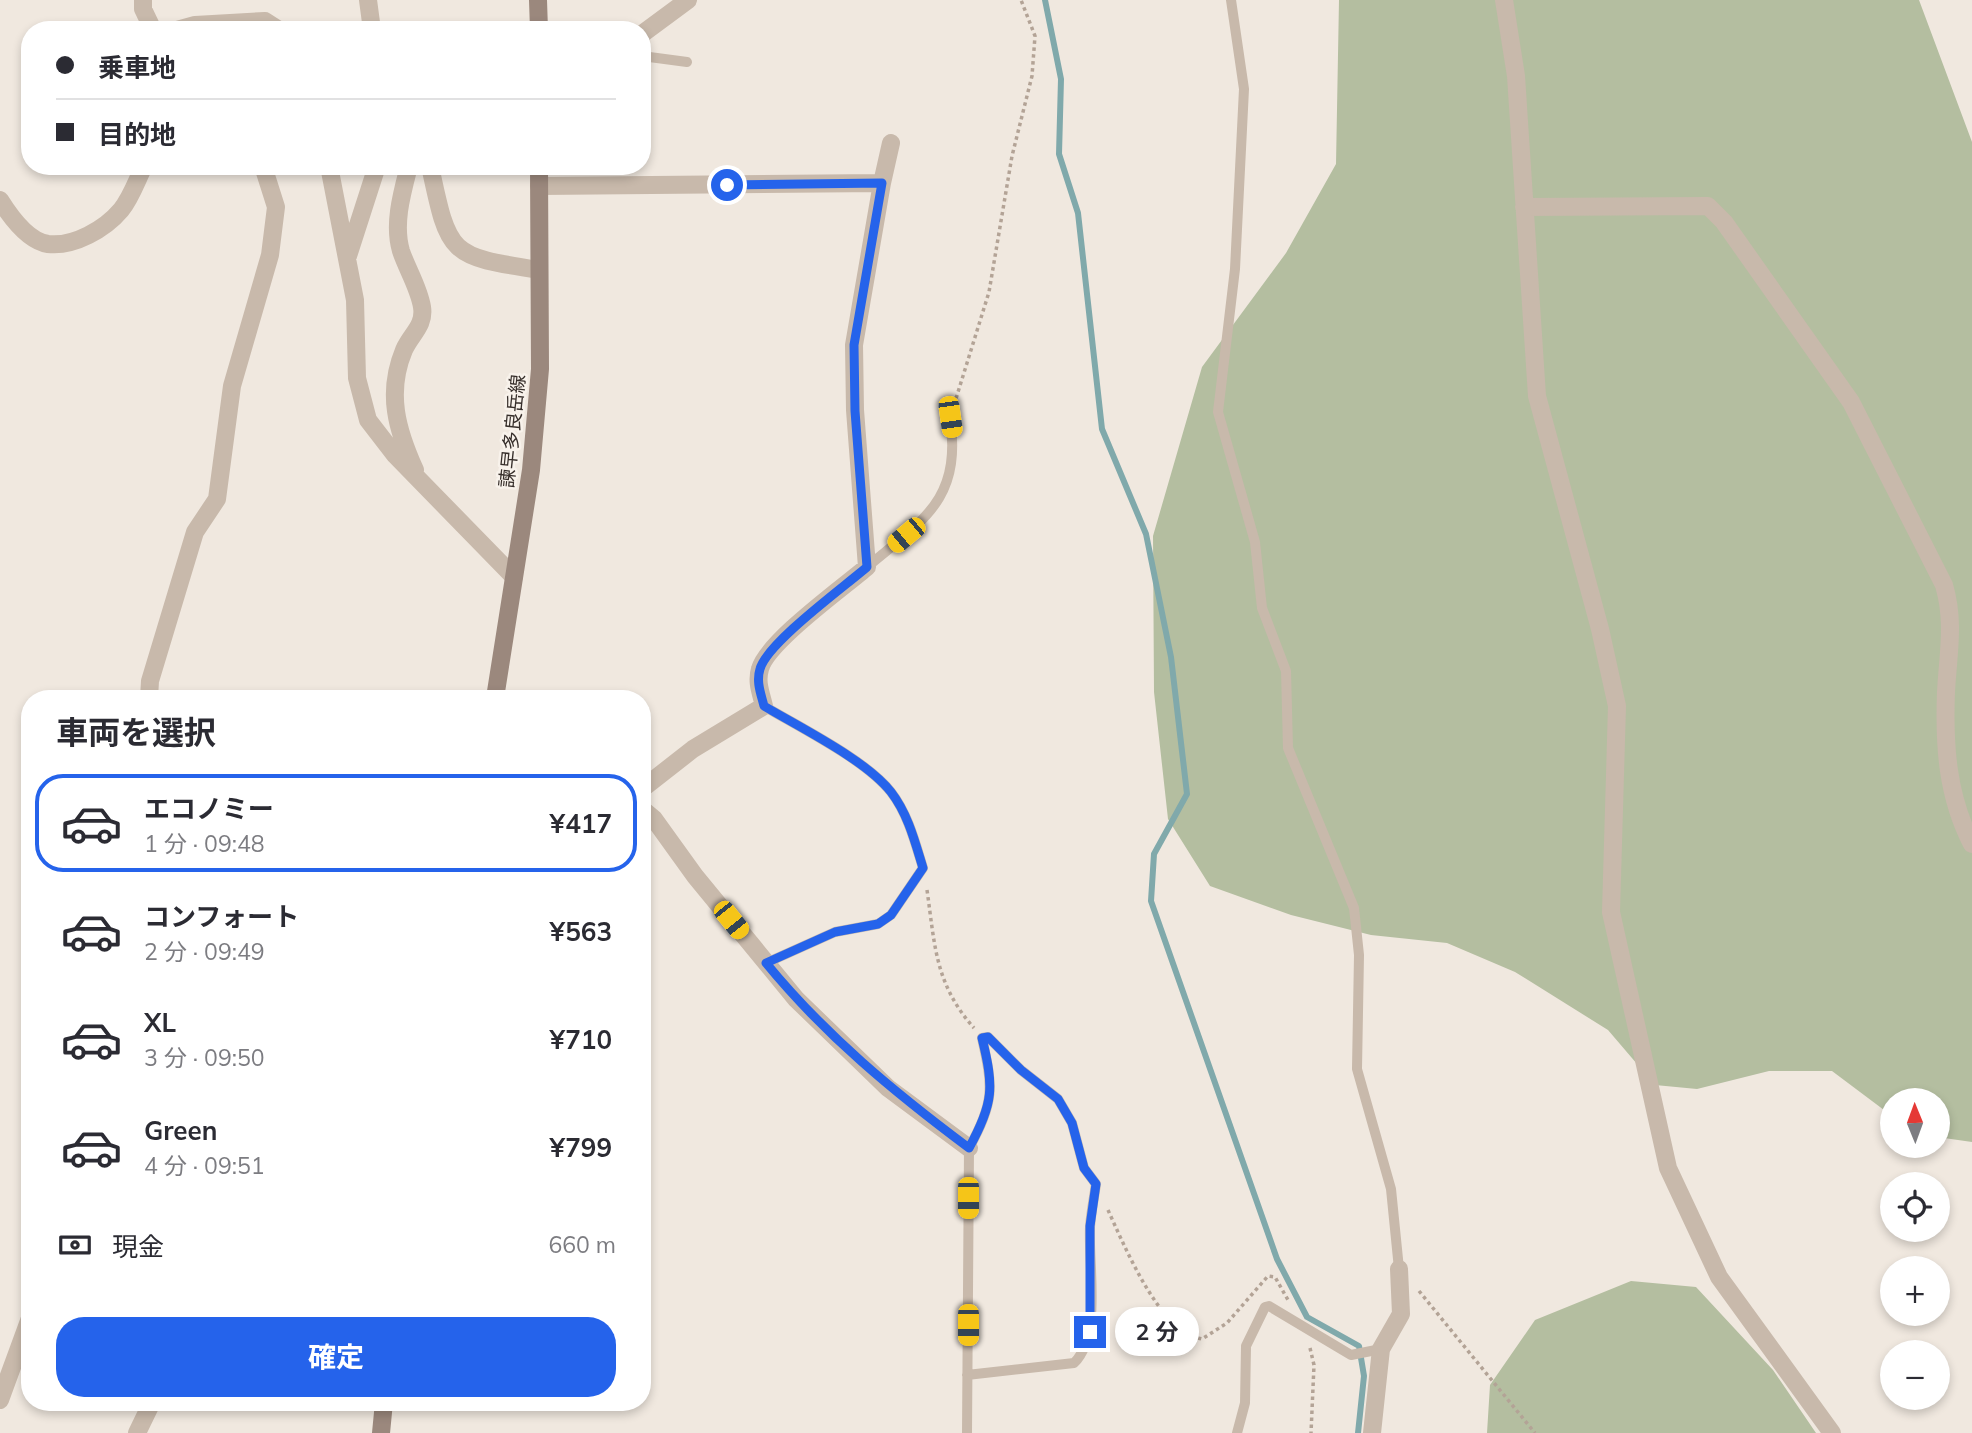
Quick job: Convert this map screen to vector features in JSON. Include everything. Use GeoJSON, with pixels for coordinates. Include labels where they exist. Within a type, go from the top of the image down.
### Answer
{"type":"FeatureCollection","features":[{"type":"Feature","properties":{"kind":"main road"},"geometry":{"type":"LineString","coordinates":[[538,0],[539,21]]}},
{"type":"Feature","properties":{"kind":"main road","name":"諫早多良岳線"},"geometry":{"type":"LineString","coordinates":[[496,690],[531,470],[539,382],[539,175]]}},
{"type":"Feature","properties":{"kind":"main road"},"geometry":{"type":"LineString","coordinates":[[381,1433],[383,1411]]}},
{"type":"Feature","properties":{"kind":"street"},"geometry":{"type":"LineString","coordinates":[[143,0],[143,9],[149,21]]}},
{"type":"Feature","properties":{"kind":"street"},"geometry":{"type":"LineString","coordinates":[[368,0],[371,21]]}},
{"type":"Feature","properties":{"kind":"street"},"geometry":{"type":"LineString","coordinates":[[651,27],[688,0]]}},
{"type":"Feature","properties":{"kind":"street"},"geometry":{"type":"LineString","coordinates":[[1504,0],[1516,76],[1537,396],[1600,629],[1617,706],[1611,912],[1668,1168],[1719,1276],[1832,1433]]}},
{"type":"Feature","properties":{"kind":"street"},"geometry":{"type":"LineString","coordinates":[[651,782],[693,749],[764,706],[758,682],[760,666],[778,643],[867,567],[855,411],[854,345],[891,143]]}},
{"type":"Feature","properties":{"kind":"street"},"geometry":{"type":"LineString","coordinates":[[0,200],[27,233],[47,244],[78,240],[106,225],[122,208],[139,175]]}},
{"type":"Feature","properties":{"kind":"street"},"geometry":{"type":"LineString","coordinates":[[149,690],[195,532],[217,499],[232,386],[270,255],[276,207],[266,175]]}},
{"type":"Feature","properties":{"kind":"street"},"geometry":{"type":"LineString","coordinates":[[331,175],[355,300],[356,378],[368,420],[422,484],[514,577]]}},
{"type":"Feature","properties":{"kind":"street"},"geometry":{"type":"LineString","coordinates":[[347,258],[374,175]]}},
{"type":"Feature","properties":{"kind":"street"},"geometry":{"type":"LineString","coordinates":[[408,175],[398,234],[422,306],[422,322],[404,350],[397,378],[395,422],[422,484]]}},
{"type":"Feature","properties":{"kind":"street"},"geometry":{"type":"LineString","coordinates":[[432,175],[441,220],[456,248],[481,261],[540,270]]}},
{"type":"Feature","properties":{"kind":"street"},"geometry":{"type":"LineString","coordinates":[[539,186],[882,183]]}},
{"type":"Feature","properties":{"kind":"street"},"geometry":{"type":"LineString","coordinates":[[1524,207],[1708,206],[1724,222],[1815,350],[1851,402],[1944,586],[1952,614],[1946,694],[1948,774],[1959,819],[1972,844]]}},
{"type":"Feature","properties":{"kind":"street"},"geometry":{"type":"LineString","coordinates":[[651,817],[695,876],[796,999],[888,1088],[969,1148]]}},
{"type":"Feature","properties":{"kind":"street"},"geometry":{"type":"LineString","coordinates":[[1372,1433],[1377,1350],[1401,1314],[1399,1269]]}},
{"type":"Feature","properties":{"kind":"street"},"geometry":{"type":"LineString","coordinates":[[0,1400],[21,1343]]}},
{"type":"Feature","properties":{"kind":"street"},"geometry":{"type":"LineString","coordinates":[[137,1433],[148,1411]]}},
{"type":"Feature","properties":{"kind":"lane"},"geometry":{"type":"LineString","coordinates":[[1231,0],[1244,89],[1235,269],[1218,412],[1255,542],[1262,608],[1286,671],[1288,748],[1354,908],[1359,956],[1357,1069],[1391,1189],[1399,1269]]}},
{"type":"Feature","properties":{"kind":"lane"},"geometry":{"type":"LineString","coordinates":[[651,57],[687,62]]}},
{"type":"Feature","properties":{"kind":"lane"},"geometry":{"type":"LineString","coordinates":[[867,567],[925,518],[944,492],[953,455],[950,417]]}},
{"type":"Feature","properties":{"kind":"lane"},"geometry":{"type":"LineString","coordinates":[[764,706],[835,748],[891,792],[912,830],[923,868],[891,915],[878,924],[835,932],[766,963]]}},
{"type":"Feature","properties":{"kind":"lane"},"geometry":{"type":"LineString","coordinates":[[967,1375],[1074,1363],[1083,1354],[1090,1332],[1090,1226],[1096,1184],[1084,1168],[1072,1123],[1058,1099],[1021,1070],[988,1037],[982,1038],[991,1075],[991,1097],[981,1126],[969,1148],[967,1375],[967,1433]]}},
{"type":"Feature","properties":{"kind":"lane"},"geometry":{"type":"LineString","coordinates":[[1237,1433],[1245,1403],[1245,1346],[1265,1307],[1269,1306],[1351,1355],[1377,1350]]}},
{"type":"Feature","properties":{"kind":"path"},"geometry":{"type":"LineString","coordinates":[[950,417],[989,292],[1012,156],[1032,76],[1035,36],[1021,0]]}},
{"type":"Feature","properties":{"kind":"path"},"geometry":{"type":"LineString","coordinates":[[923,868],[939,974],[960,1012],[982,1038]]}},
{"type":"Feature","properties":{"kind":"path"},"geometry":{"type":"LineString","coordinates":[[1096,1184],[1122,1242],[1159,1304],[1183,1334],[1202,1339],[1227,1323],[1268,1276],[1275,1277],[1300,1326],[1314,1364],[1311,1433]]}},
{"type":"Feature","properties":{"kind":"path"},"geometry":{"type":"LineString","coordinates":[[1439,1312],[1535,1433]]}},
{"type":"Feature","properties":{"kind":"green space"},"geometry":{"type":"Polygon","coordinates":[[[1339,0],[1919,0],[1972,142],[1972,1142],[1950,1139],[1950,1088],[1880,1088],[1880,1107],[1832,1071],[1769,1071],[1697,1089],[1655,1085],[1608,1030],[1515,972],[1447,943],[1371,935],[1291,915],[1210,886],[1168,819],[1154,692],[1153,536],[1202,367],[1286,253],[1336,164],[1339,0]]]}},
{"type":"Feature","properties":{"kind":"green space"},"geometry":{"type":"Polygon","coordinates":[[[1631,1281],[1696,1287],[1773,1370],[1816,1433],[1487,1433],[1490,1385],[1535,1320],[1631,1281]]]}},
{"type":"Feature","properties":{"kind":"waterway"},"geometry":{"type":"LineString","coordinates":[[1045,0],[1061,79],[1059,154],[1078,213],[1102,429],[1146,534],[1171,657],[1187,794],[1154,854],[1151,901],[1277,1259],[1307,1317],[1359,1346],[1364,1376],[1358,1433]]}},
{"type":"Feature","properties":{"kind":"route"},"geometry":{"type":"LineString","coordinates":[[727,185],[882,183],[854,345],[855,411],[867,567],[778,643],[760,666],[758,682],[764,706],[835,748],[891,792],[912,830],[923,868],[891,915],[878,924],[835,932],[766,963],[796,999],[888,1088],[969,1148],[981,1126],[991,1097],[991,1075],[982,1038],[988,1037],[1021,1070],[1058,1099],[1072,1123],[1084,1168],[1096,1184],[1090,1226],[1090,1332]]}}]}
